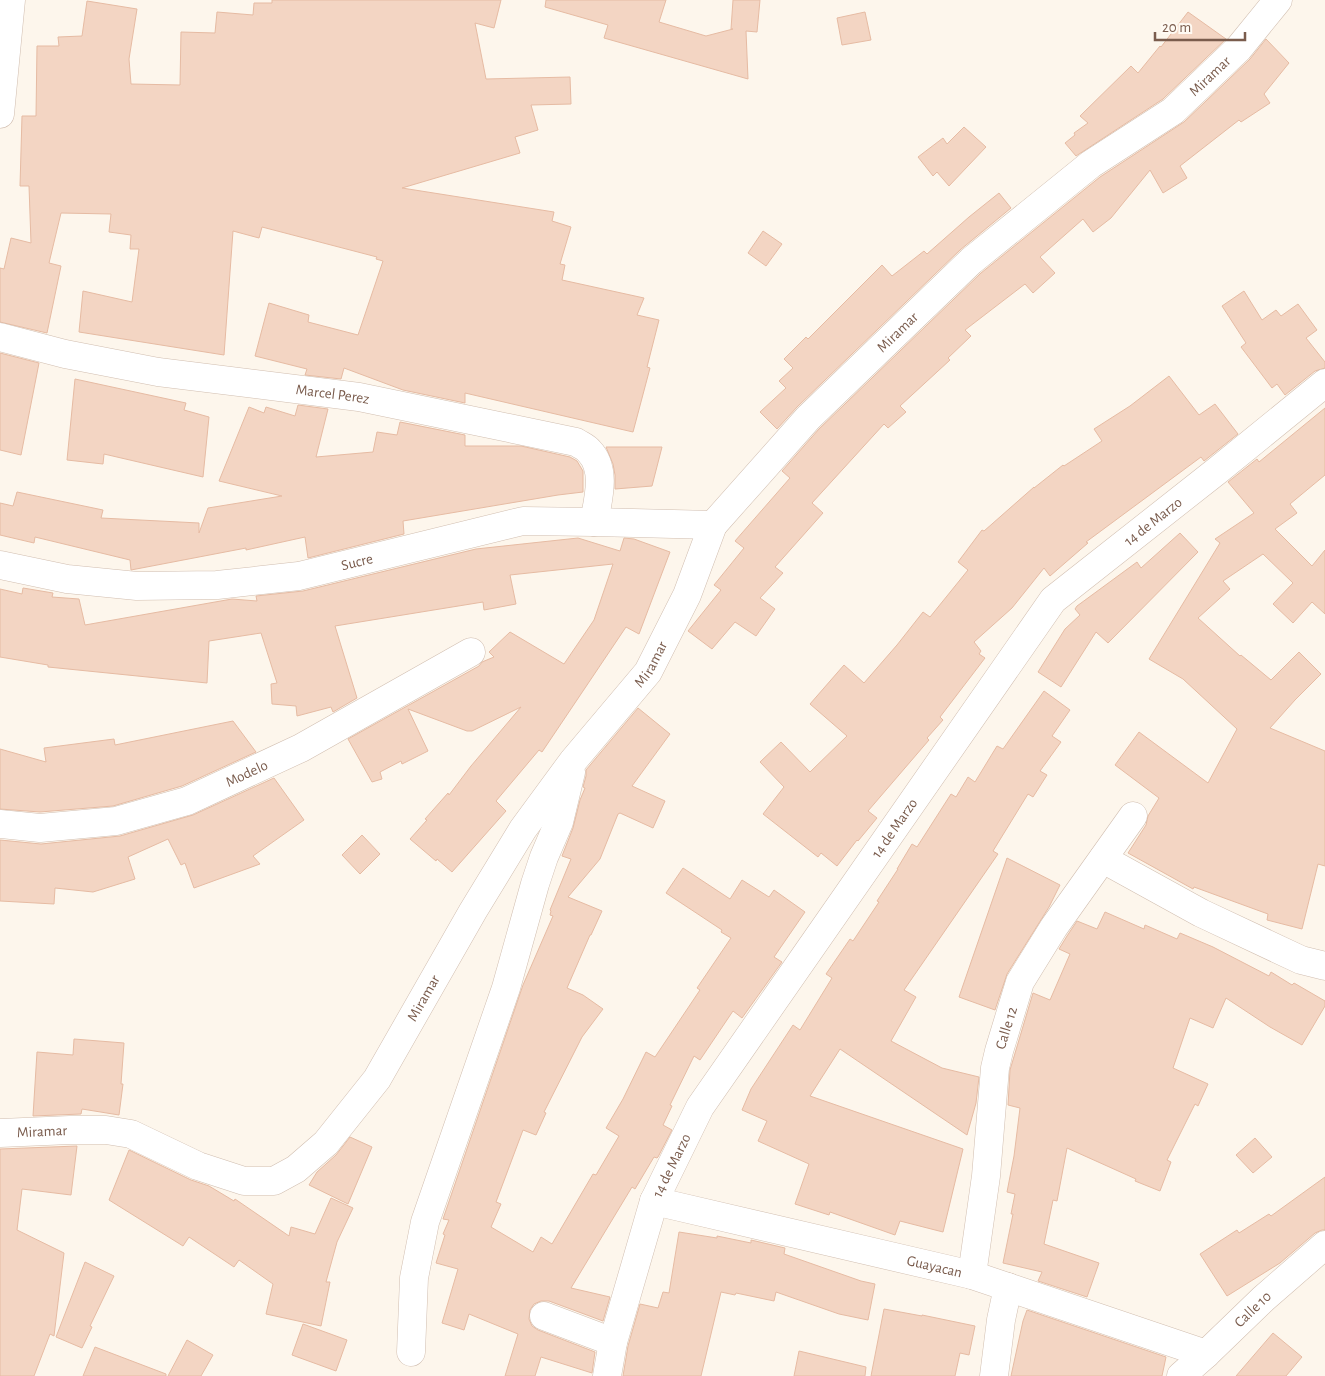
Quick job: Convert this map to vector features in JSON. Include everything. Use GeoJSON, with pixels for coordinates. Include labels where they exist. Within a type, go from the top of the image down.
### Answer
{"type":"FeatureCollection","features":[{"type":"Feature","properties":{"kind":"street"},"geometry":{"type":"LineString","coordinates":[[0,114],[11,0]]}},
{"type":"Feature","properties":{"kind":"street","name":"Miramar"},"geometry":{"type":"LineString","coordinates":[[0,1133],[106,1130],[131,1134],[198,1166],[244,1181],[274,1181],[296,1170],[326,1143],[377,1079],[473,911],[523,829],[573,761],[648,672],[687,595],[713,525],[808,418],[971,261],[1090,164],[1173,111],[1240,48],[1278,0]]}},
{"type":"Feature","properties":{"kind":"street","name":"Marcel Perez"},"geometry":{"type":"LineString","coordinates":[[0,337],[65,354],[158,372],[360,397],[576,442],[590,452],[599,472],[600,487],[594,522]]}},
{"type":"Feature","properties":{"kind":"street","name":"14 de Marzo"},"geometry":{"type":"LineString","coordinates":[[607,1376],[613,1342],[654,1202],[700,1107],[1053,600],[1325,383]]}},
{"type":"Feature","properties":{"kind":"street","name":"Sucre"},"geometry":{"type":"LineString","coordinates":[[0,565],[67,579],[137,586],[217,585],[299,576],[523,521],[713,525]]}},
{"type":"Feature","properties":{"kind":"street","name":"Modelo"},"geometry":{"type":"LineString","coordinates":[[0,824],[40,828],[116,821],[187,801],[301,748],[472,652]]}},
{"type":"Feature","properties":{"kind":"street"},"geometry":{"type":"LineString","coordinates":[[411,1352],[414,1278],[425,1222],[506,988],[535,884],[559,822],[573,761]]}},
{"type":"Feature","properties":{"kind":"street","name":"Calle 12"},"geometry":{"type":"LineString","coordinates":[[972,1275],[986,1176],[995,1068],[1020,982],[1054,927],[1134,816]]}},
{"type":"Feature","properties":{"kind":"street"},"geometry":{"type":"LineString","coordinates":[[1103,859],[1200,913],[1301,960],[1325,966]]}},
{"type":"Feature","properties":{"kind":"street","name":"Guayacan"},"geometry":{"type":"LineString","coordinates":[[654,1202],[972,1275],[1206,1354]]}},
{"type":"Feature","properties":{"kind":"street","name":"Calle 10"},"geometry":{"type":"LineString","coordinates":[[1181,1376],[1263,1299],[1325,1246]]}},
{"type":"Feature","properties":{"kind":"street"},"geometry":{"type":"LineString","coordinates":[[994,1376],[1001,1320],[1008,1287]]}},
{"type":"Feature","properties":{"kind":"street"},"geometry":{"type":"LineString","coordinates":[[544,1316],[613,1342]]}},
{"type":"Feature","properties":{"kind":"building"},"geometry":{"type":"Polygon","coordinates":[[[272,0],[501,0],[494,28],[475,23],[486,79],[570,77],[571,104],[531,105],[538,130],[515,137],[520,153],[402,188],[554,212],[552,221],[571,227],[560,264],[565,265],[562,280],[644,298],[637,315],[659,320],[647,367],[650,368],[633,432],[465,393],[465,403],[403,390],[344,368],[341,379],[305,375],[307,369],[255,356],[269,303],[309,315],[308,322],[358,335],[383,261],[376,259],[377,257],[262,227],[259,238],[233,231],[224,355],[79,332],[83,291],[132,302],[139,249],[130,249],[131,235],[109,232],[111,214],[61,213],[49,263],[61,266],[47,333],[0,322],[0,268],[4,269],[11,238],[31,243],[29,186],[20,186],[22,116],[36,116],[37,46],[59,46],[58,37],[82,36],[87,1],[137,9],[129,59],[131,84],[180,85],[181,32],[215,33],[217,12],[253,15],[254,3],[272,3],[272,0]]]}},
{"type":"Feature","properties":{"kind":"building"},"geometry":{"type":"Polygon","coordinates":[[[546,0],[666,0],[659,22],[706,36],[733,29],[731,29],[733,0],[760,0],[757,32],[746,31],[748,79],[604,38],[608,25],[545,7],[546,0]]]}},
{"type":"Feature","properties":{"kind":"building"},"geometry":{"type":"Polygon","coordinates":[[[865,12],[871,40],[842,45],[837,18],[865,12]]]}},
{"type":"Feature","properties":{"kind":"building"},"geometry":{"type":"Polygon","coordinates":[[[1188,12],[1226,39],[1163,99],[1076,156],[1065,143],[1075,135],[1074,133],[1088,123],[1080,116],[1131,66],[1138,73],[1188,12]]]}},
{"type":"Feature","properties":{"kind":"building"},"geometry":{"type":"Polygon","coordinates":[[[1266,39],[1289,63],[1264,94],[1270,103],[1241,122],[1239,120],[1180,166],[1187,178],[1163,193],[1150,170],[1111,218],[1093,232],[1083,219],[1040,257],[1055,273],[1033,293],[1025,284],[965,330],[971,336],[948,358],[950,360],[900,406],[906,412],[888,428],[884,424],[812,503],[823,513],[775,567],[783,573],[760,598],[775,609],[756,636],[735,622],[712,649],[688,631],[721,590],[714,585],[744,548],[735,541],[790,478],[782,471],[819,429],[981,273],[1100,177],[1184,122],[1250,59],[1266,39]]]}},
{"type":"Feature","properties":{"kind":"building"},"geometry":{"type":"Polygon","coordinates":[[[964,127],[986,147],[949,186],[937,172],[933,176],[918,157],[943,138],[947,144],[964,127]]]}},
{"type":"Feature","properties":{"kind":"building"},"geometry":{"type":"Polygon","coordinates":[[[999,193],[1011,208],[960,250],[797,407],[777,429],[760,412],[786,388],[779,381],[793,368],[784,359],[806,337],[808,339],[882,265],[892,276],[924,251],[927,254],[999,193]]]}},
{"type":"Feature","properties":{"kind":"building"},"geometry":{"type":"Polygon","coordinates":[[[763,231],[782,244],[766,266],[748,253],[763,231]]]}},
{"type":"Feature","properties":{"kind":"building"},"geometry":{"type":"Polygon","coordinates":[[[1244,291],[1262,320],[1276,310],[1281,316],[1298,304],[1317,330],[1306,338],[1325,362],[1325,368],[1315,371],[1285,395],[1277,384],[1272,388],[1241,347],[1246,343],[1222,306],[1244,291]]]}},
{"type":"Feature","properties":{"kind":"building"},"geometry":{"type":"Polygon","coordinates":[[[0,353],[39,363],[21,455],[0,450],[0,353]]]}},
{"type":"Feature","properties":{"kind":"building"},"geometry":{"type":"Polygon","coordinates":[[[1169,376],[1199,415],[1215,404],[1238,434],[1204,461],[1201,457],[1086,542],[1088,543],[1050,576],[1044,568],[1012,608],[974,642],[981,651],[979,654],[985,658],[940,717],[943,720],[927,738],[929,740],[868,811],[877,818],[837,866],[821,853],[818,857],[763,814],[784,787],[760,762],[781,742],[810,772],[847,736],[810,704],[844,665],[864,683],[923,612],[930,617],[968,570],[958,562],[982,530],[984,531],[1034,487],[1063,465],[1102,441],[1094,429],[1130,406],[1169,376]]]}},
{"type":"Feature","properties":{"kind":"building"},"geometry":{"type":"Polygon","coordinates":[[[75,379],[186,403],[184,410],[209,417],[203,477],[104,454],[103,464],[67,460],[75,379]]]}},
{"type":"Feature","properties":{"kind":"building"},"geometry":{"type":"Polygon","coordinates":[[[298,405],[328,409],[316,457],[373,452],[377,432],[397,435],[400,422],[465,435],[465,446],[521,446],[570,457],[577,461],[583,471],[583,492],[403,521],[404,534],[308,558],[305,537],[246,550],[246,548],[131,570],[130,560],[35,537],[34,543],[0,535],[0,503],[13,506],[17,492],[103,510],[101,518],[199,523],[199,533],[208,508],[282,496],[219,481],[249,407],[264,413],[266,407],[295,416],[298,405]]]}},
{"type":"Feature","properties":{"kind":"building"},"geometry":{"type":"Polygon","coordinates":[[[1325,408],[1325,475],[1290,504],[1297,513],[1275,529],[1312,566],[1325,550],[1325,614],[1312,602],[1293,623],[1273,604],[1293,583],[1263,554],[1223,581],[1230,589],[1198,618],[1240,656],[1271,680],[1299,652],[1321,674],[1270,728],[1325,751],[1325,866],[1318,864],[1302,929],[1267,920],[1268,914],[1194,887],[1193,889],[1128,853],[1146,825],[1148,816],[1159,798],[1115,765],[1139,732],[1208,783],[1237,729],[1183,679],[1149,659],[1220,543],[1215,539],[1254,513],[1228,482],[1257,459],[1259,462],[1325,408]]]}},
{"type":"Feature","properties":{"kind":"building"},"geometry":{"type":"Polygon","coordinates":[[[606,447],[662,447],[652,486],[615,489],[613,464],[606,447]]]}},
{"type":"Feature","properties":{"kind":"building"},"geometry":{"type":"Polygon","coordinates":[[[1180,533],[1198,552],[1108,643],[1096,632],[1061,687],[1038,672],[1065,629],[1080,615],[1075,609],[1077,606],[1137,562],[1141,568],[1180,533]]]}},
{"type":"Feature","properties":{"kind":"building"},"geometry":{"type":"Polygon","coordinates":[[[578,538],[620,551],[624,538],[634,539],[670,552],[639,634],[626,627],[542,752],[539,750],[496,801],[506,811],[452,872],[410,839],[448,793],[449,795],[521,707],[472,731],[467,731],[408,709],[428,751],[402,764],[401,761],[380,772],[382,779],[372,782],[348,739],[479,666],[482,662],[494,657],[489,652],[510,632],[564,664],[594,620],[613,564],[510,575],[516,604],[484,610],[483,602],[335,626],[357,698],[333,712],[331,707],[297,716],[296,706],[272,704],[271,684],[277,683],[261,633],[209,641],[207,683],[48,667],[48,665],[0,657],[0,589],[22,594],[23,588],[53,593],[52,597],[79,599],[85,625],[232,599],[257,601],[256,596],[303,591],[476,549],[578,538]]]}},
{"type":"Feature","properties":{"kind":"building"},"geometry":{"type":"Polygon","coordinates":[[[1044,691],[1070,710],[1052,736],[1061,742],[1040,771],[1047,775],[1033,797],[1028,794],[993,851],[998,854],[904,990],[916,997],[891,1041],[942,1068],[979,1077],[976,1103],[967,1135],[840,1049],[810,1096],[963,1149],[943,1232],[900,1221],[895,1235],[830,1212],[829,1215],[795,1204],[809,1164],[758,1141],[767,1121],[742,1110],[751,1089],[793,1025],[800,1030],[832,978],[826,974],[850,939],[853,941],[879,902],[877,901],[912,844],[917,847],[951,794],[956,797],[968,777],[975,782],[997,746],[1003,749],[1044,691]]]}},
{"type":"Feature","properties":{"kind":"building"},"geometry":{"type":"Polygon","coordinates":[[[638,708],[670,734],[632,786],[665,801],[653,828],[620,813],[618,814],[600,859],[568,897],[602,911],[567,988],[583,995],[603,1009],[582,1037],[544,1112],[546,1113],[536,1135],[523,1130],[496,1202],[501,1204],[491,1227],[533,1252],[541,1237],[552,1244],[593,1174],[596,1175],[619,1136],[606,1128],[623,1099],[646,1052],[655,1057],[700,990],[697,988],[731,938],[666,893],[683,868],[730,899],[742,880],[769,897],[774,890],[805,912],[774,957],[782,962],[742,1018],[733,1011],[700,1060],[694,1056],[670,1105],[672,1106],[663,1125],[672,1130],[658,1157],[654,1157],[635,1189],[632,1187],[571,1288],[610,1297],[603,1321],[549,1301],[541,1301],[534,1304],[530,1310],[529,1319],[532,1326],[538,1330],[595,1352],[592,1373],[541,1357],[535,1376],[505,1376],[518,1334],[469,1314],[464,1330],[442,1323],[458,1269],[436,1263],[445,1235],[443,1234],[449,1220],[443,1219],[523,985],[553,916],[550,915],[550,910],[571,859],[562,856],[585,788],[583,787],[586,770],[638,708]]]}},
{"type":"Feature","properties":{"kind":"building"},"geometry":{"type":"Polygon","coordinates":[[[233,721],[256,752],[182,786],[113,806],[40,812],[0,809],[0,749],[46,762],[44,748],[114,739],[115,745],[233,721]]]}},
{"type":"Feature","properties":{"kind":"building"},"geometry":{"type":"Polygon","coordinates":[[[274,778],[304,820],[253,856],[260,864],[194,888],[185,863],[181,865],[168,839],[128,857],[135,879],[93,892],[55,888],[54,904],[0,901],[0,840],[41,844],[120,836],[193,815],[274,778]]]}},
{"type":"Feature","properties":{"kind":"building"},"geometry":{"type":"Polygon","coordinates":[[[362,835],[380,854],[360,874],[342,855],[362,835]]]}},
{"type":"Feature","properties":{"kind":"building"},"geometry":{"type":"Polygon","coordinates":[[[1007,858],[1060,885],[1049,907],[1007,974],[995,1010],[959,997],[1007,858]]]}},
{"type":"Feature","properties":{"kind":"building"},"geometry":{"type":"Polygon","coordinates":[[[1105,912],[1144,929],[1145,925],[1177,939],[1180,933],[1213,947],[1269,976],[1271,972],[1292,985],[1294,983],[1325,1001],[1325,1006],[1302,1045],[1270,1027],[1226,998],[1213,1028],[1190,1018],[1173,1068],[1208,1084],[1198,1106],[1195,1104],[1167,1160],[1171,1162],[1160,1191],[1067,1148],[1057,1201],[1053,1200],[1044,1244],[1099,1263],[1087,1297],[1038,1281],[1042,1272],[1003,1263],[1013,1214],[1011,1214],[1015,1194],[1007,1192],[1020,1108],[1008,1105],[1010,1070],[1033,993],[1050,1000],[1070,954],[1059,949],[1067,936],[1077,921],[1097,929],[1105,912]]]}},
{"type":"Feature","properties":{"kind":"building"},"geometry":{"type":"Polygon","coordinates":[[[74,1039],[124,1043],[121,1084],[123,1084],[119,1115],[82,1109],[81,1114],[33,1116],[37,1052],[73,1055],[74,1039]]]}},
{"type":"Feature","properties":{"kind":"building"},"geometry":{"type":"Polygon","coordinates":[[[350,1137],[372,1147],[348,1204],[309,1185],[317,1172],[336,1155],[350,1137]]]}},
{"type":"Feature","properties":{"kind":"building"},"geometry":{"type":"Polygon","coordinates":[[[1255,1138],[1272,1157],[1253,1173],[1236,1155],[1255,1138]]]}},
{"type":"Feature","properties":{"kind":"building"},"geometry":{"type":"Polygon","coordinates":[[[77,1146],[71,1195],[22,1189],[17,1230],[64,1253],[54,1336],[50,1334],[34,1376],[0,1376],[0,1149],[77,1146]]]}},
{"type":"Feature","properties":{"kind":"building"},"geometry":{"type":"Polygon","coordinates":[[[129,1150],[191,1180],[209,1186],[234,1201],[235,1199],[289,1236],[291,1227],[315,1234],[331,1198],[353,1208],[337,1242],[326,1282],[330,1282],[321,1326],[266,1314],[273,1284],[239,1260],[234,1267],[189,1237],[183,1246],[109,1200],[129,1150]]]}},
{"type":"Feature","properties":{"kind":"building"},"geometry":{"type":"Polygon","coordinates":[[[1325,1177],[1325,1230],[1315,1233],[1280,1263],[1227,1296],[1200,1254],[1237,1230],[1239,1233],[1269,1214],[1271,1216],[1325,1177]]]}},
{"type":"Feature","properties":{"kind":"building"},"geometry":{"type":"Polygon","coordinates":[[[679,1232],[717,1238],[717,1236],[751,1243],[751,1240],[785,1248],[784,1254],[861,1281],[875,1284],[868,1320],[839,1314],[776,1292],[774,1301],[736,1293],[735,1295],[721,1292],[701,1376],[623,1376],[628,1346],[640,1304],[658,1308],[663,1292],[669,1293],[679,1232]]]}},
{"type":"Feature","properties":{"kind":"building"},"geometry":{"type":"Polygon","coordinates":[[[85,1262],[114,1276],[90,1326],[92,1327],[82,1348],[56,1337],[85,1262]]]}},
{"type":"Feature","properties":{"kind":"building"},"geometry":{"type":"Polygon","coordinates":[[[884,1309],[975,1326],[969,1355],[960,1353],[955,1376],[871,1376],[884,1309]]]}},
{"type":"Feature","properties":{"kind":"building"},"geometry":{"type":"Polygon","coordinates":[[[1027,1310],[1166,1357],[1162,1376],[1011,1376],[1027,1310]]]}},
{"type":"Feature","properties":{"kind":"building"},"geometry":{"type":"Polygon","coordinates":[[[303,1324],[347,1340],[336,1371],[292,1355],[303,1324]]]}},
{"type":"Feature","properties":{"kind":"building"},"geometry":{"type":"Polygon","coordinates":[[[1273,1333],[1302,1357],[1286,1376],[1236,1376],[1273,1333]]]}},
{"type":"Feature","properties":{"kind":"building"},"geometry":{"type":"Polygon","coordinates":[[[187,1340],[213,1355],[201,1376],[168,1376],[187,1340]]]}},
{"type":"Feature","properties":{"kind":"building"},"geometry":{"type":"Polygon","coordinates":[[[95,1347],[166,1374],[166,1376],[83,1376],[95,1347]]]}},
{"type":"Feature","properties":{"kind":"building"},"geometry":{"type":"Polygon","coordinates":[[[799,1351],[866,1367],[865,1376],[794,1376],[799,1351]]]}}]}
